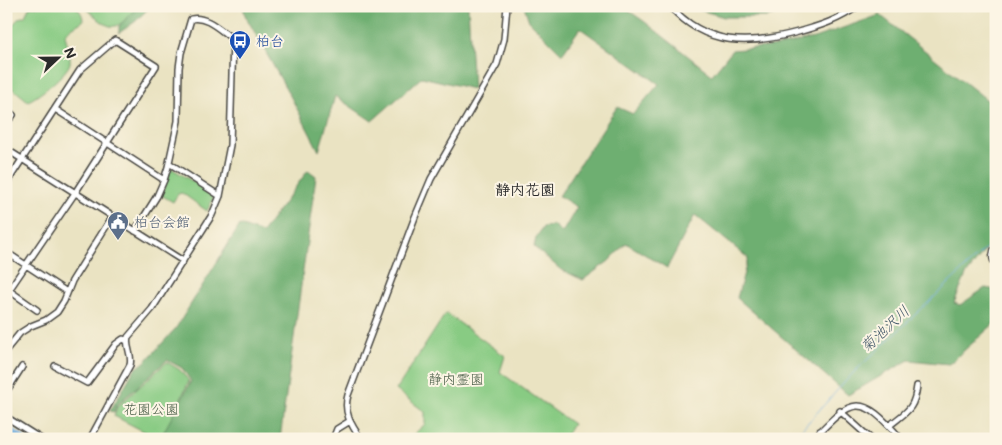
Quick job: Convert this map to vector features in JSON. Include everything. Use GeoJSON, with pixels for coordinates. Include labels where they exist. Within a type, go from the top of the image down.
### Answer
{"type":"FeatureCollection","features":[{"type":"Feature","properties":{"kind":"street"},"geometry":{"type":"LineString","coordinates":[[360,439],[350,421],[346,405],[348,395],[386,291],[432,179],[497,64],[504,39],[507,6]]}},
{"type":"Feature","properties":{"kind":"street"},"geometry":{"type":"LineString","coordinates":[[670,6],[688,23],[702,31],[732,40],[746,41],[772,39],[824,25],[841,18],[858,6]]}},
{"type":"Feature","properties":{"kind":"street"},"geometry":{"type":"LineString","coordinates":[[90,439],[130,365],[131,355],[127,341],[128,337],[152,309],[212,215],[220,196],[230,145],[233,39],[206,20],[197,17],[191,18],[181,53],[178,121],[169,163],[157,196],[135,231]]}},
{"type":"Feature","properties":{"kind":"street"},"geometry":{"type":"LineString","coordinates":[[6,184],[80,70],[115,40],[118,40],[156,66],[75,193],[8,290],[37,310]]}},
{"type":"Feature","properties":{"kind":"street"},"geometry":{"type":"LineString","coordinates":[[6,109],[13,115],[6,123]]}},
{"type":"Feature","properties":{"kind":"street"},"geometry":{"type":"LineString","coordinates":[[55,109],[164,180]]}},
{"type":"Feature","properties":{"kind":"street"},"geometry":{"type":"LineString","coordinates":[[6,149],[183,261]]}},
{"type":"Feature","properties":{"kind":"street"},"geometry":{"type":"LineString","coordinates":[[169,163],[220,196]]}},
{"type":"Feature","properties":{"kind":"street"},"geometry":{"type":"LineString","coordinates":[[6,350],[20,333],[46,320],[57,312],[64,301],[72,281],[112,217]]}},
{"type":"Feature","properties":{"kind":"street"},"geometry":{"type":"LineString","coordinates":[[996,246],[992,256],[996,264]]}},
{"type":"Feature","properties":{"kind":"street"},"geometry":{"type":"LineString","coordinates":[[6,252],[67,292]]}},
{"type":"Feature","properties":{"kind":"street"},"geometry":{"type":"LineString","coordinates":[[55,366],[87,383],[116,344],[123,339],[127,341]]}},
{"type":"Feature","properties":{"kind":"street"},"geometry":{"type":"LineString","coordinates":[[6,392],[22,367]]}},
{"type":"Feature","properties":{"kind":"street"},"geometry":{"type":"LineString","coordinates":[[889,426],[911,408],[915,401],[917,386]]}},
{"type":"Feature","properties":{"kind":"street"},"geometry":{"type":"LineString","coordinates":[[813,439],[840,411],[854,406],[865,407],[876,412],[901,439]]}},
{"type":"Feature","properties":{"kind":"street"},"geometry":{"type":"LineString","coordinates":[[840,411],[871,439]]}},
{"type":"Feature","properties":{"kind":"street"},"geometry":{"type":"LineString","coordinates":[[6,417],[41,439]]}},
{"type":"Feature","properties":{"kind":"street"},"geometry":{"type":"LineString","coordinates":[[333,439],[337,429],[350,421]]}},
{"type":"Feature","properties":{"kind":"street"},"geometry":{"type":"LineString","coordinates":[[820,431],[829,439]]}},
{"type":"Feature","properties":{"kind":"green space"},"geometry":{"type":"Polygon","coordinates":[[[30,6],[75,6],[81,13],[83,21],[70,29],[65,35],[70,63],[64,73],[52,85],[28,101],[6,83],[6,32],[19,18],[25,16],[30,6]]]}},
{"type":"Feature","properties":{"kind":"green space"},"geometry":{"type":"Polygon","coordinates":[[[84,6],[137,6],[123,22],[117,26],[111,26],[100,20],[84,6]]]}},
{"type":"Feature","properties":{"kind":"green space"},"geometry":{"type":"Polygon","coordinates":[[[138,6],[151,6],[136,21],[119,33],[119,26],[138,6]]]}},
{"type":"Feature","properties":{"kind":"green space"},"geometry":{"type":"Polygon","coordinates":[[[243,6],[468,6],[473,89],[422,77],[372,121],[335,96],[319,151],[245,15],[243,6]]]}},
{"type":"Feature","properties":{"kind":"green space"},"geometry":{"type":"Polygon","coordinates":[[[524,6],[622,6],[712,75],[732,50],[779,46],[814,38],[880,15],[996,107],[996,236],[966,275],[954,303],[960,305],[985,288],[996,290],[996,322],[949,364],[909,360],[848,395],[737,298],[748,258],[695,215],[667,268],[626,243],[609,261],[583,280],[560,269],[534,247],[536,238],[543,227],[554,225],[562,233],[577,207],[559,196],[617,107],[633,114],[659,84],[580,28],[562,54],[529,21],[524,6]]]}},
{"type":"Feature","properties":{"kind":"green space"},"geometry":{"type":"Polygon","coordinates":[[[695,6],[808,6],[768,17],[724,17],[697,9],[695,6]]]}},
{"type":"Feature","properties":{"kind":"green space"},"geometry":{"type":"Polygon","coordinates":[[[171,168],[215,195],[207,211],[182,193],[178,194],[173,202],[161,195],[171,168]]]}},
{"type":"Feature","properties":{"kind":"green space"},"geometry":{"type":"Polygon","coordinates":[[[308,170],[316,176],[280,439],[160,439],[191,381],[182,368],[167,360],[116,406],[114,412],[110,411],[134,370],[146,361],[176,328],[240,225],[262,233],[308,170]]]}},
{"type":"Feature","properties":{"kind":"green space","name":"静内霊園"},"geometry":{"type":"Polygon","coordinates":[[[446,313],[505,356],[500,372],[573,424],[564,439],[409,439],[425,424],[425,412],[396,390],[446,313]]]}},
{"type":"Feature","properties":{"kind":"green space","name":"花園公園"},"geometry":{"type":"Polygon","coordinates":[[[167,362],[180,370],[189,381],[168,426],[159,439],[114,416],[117,407],[167,362]]]}},
{"type":"Feature","properties":{"kind":"waterway","name":"菊池沢川"},"geometry":{"type":"LineString","coordinates":[[793,439],[854,372],[996,239]]}},
{"type":"Feature","properties":{"kind":"waterway"},"geometry":{"type":"LineString","coordinates":[[6,429],[21,439]]}},
{"type":"Feature","properties":{"kind":"place","name":"柏台"},"geometry":{"type":"Point","coordinates":[240,60]}},
{"type":"Feature","properties":{"kind":"place","name":"柏台会館"},"geometry":{"type":"Point","coordinates":[118,241]}},
{"type":"Feature","properties":{"kind":"district","name":"静内花園"},"geometry":{"type":"Point","coordinates":[525,190]}}]}
